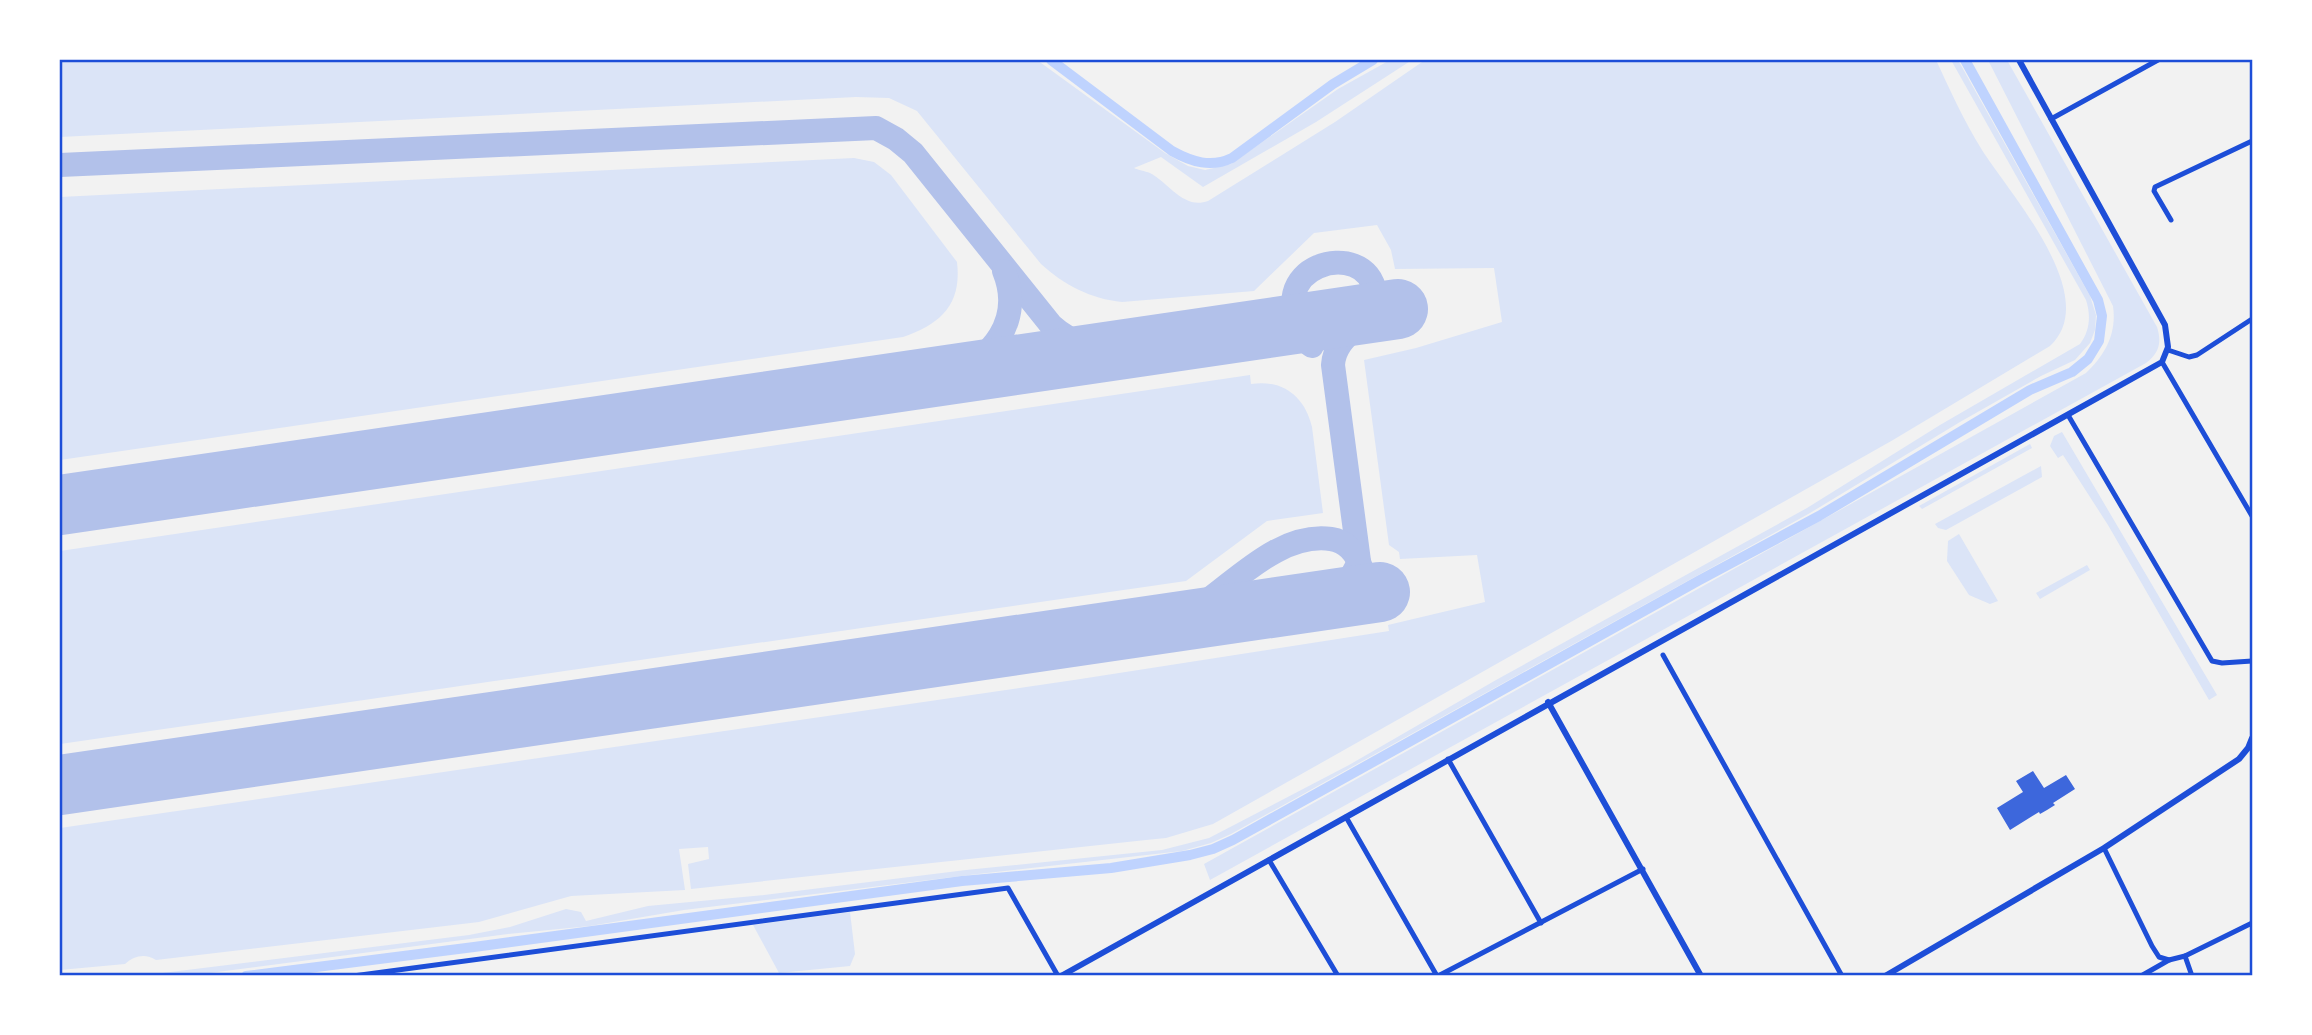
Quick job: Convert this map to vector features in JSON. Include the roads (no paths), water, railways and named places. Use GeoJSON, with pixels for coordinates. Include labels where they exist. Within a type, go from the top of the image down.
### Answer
{"type":"FeatureCollection","features":[{"type":"Feature","properties":{"kind":"street"},"geometry":{"type":"LineString","coordinates":[[353,975],[1008,888],[1059,975],[1269,860],[1548,702],[2162,362],[2168,350],[2165,326],[2019,60]]}},
{"type":"Feature","properties":{"kind":"street"},"geometry":{"type":"LineString","coordinates":[[2051,119],[2158,60]]}},
{"type":"Feature","properties":{"kind":"street"},"geometry":{"type":"LineString","coordinates":[[2171,220],[2154,188],[2252,141]]}},
{"type":"Feature","properties":{"kind":"street"},"geometry":{"type":"LineString","coordinates":[[2168,350],[2181,355],[2197,355],[2252,319]]}},
{"type":"Feature","properties":{"kind":"street"},"geometry":{"type":"LineString","coordinates":[[2162,362],[2252,516]]}},
{"type":"Feature","properties":{"kind":"street"},"geometry":{"type":"LineString","coordinates":[[2068,415],[2212,661],[2252,661]]}},
{"type":"Feature","properties":{"kind":"street"},"geometry":{"type":"LineString","coordinates":[[1663,655],[1842,975]]}},
{"type":"Feature","properties":{"kind":"street"},"geometry":{"type":"LineString","coordinates":[[1548,702],[1701,975]]}},
{"type":"Feature","properties":{"kind":"street"},"geometry":{"type":"LineString","coordinates":[[1885,975],[2104,848],[2239,759],[2246,752],[2252,738]]}},
{"type":"Feature","properties":{"kind":"street"},"geometry":{"type":"LineString","coordinates":[[1448,759],[1541,923]]}},
{"type":"Feature","properties":{"kind":"street"},"geometry":{"type":"LineString","coordinates":[[1346,817],[1438,975],[1643,869]]}},
{"type":"Feature","properties":{"kind":"street"},"geometry":{"type":"LineString","coordinates":[[2104,848],[2152,946],[2159,957],[2168,960]]}},
{"type":"Feature","properties":{"kind":"street"},"geometry":{"type":"LineString","coordinates":[[1269,860],[1338,975]]}},
{"type":"Feature","properties":{"kind":"street"},"geometry":{"type":"LineString","coordinates":[[2141,975],[2168,960],[2185,956],[2252,923]]}},
{"type":"Feature","properties":{"kind":"street"},"geometry":{"type":"LineString","coordinates":[[2185,956],[2192,975]]}},
{"type":"Feature","properties":{"kind":"waterway"},"geometry":{"type":"LineString","coordinates":[[1051,60],[1172,151],[1194,161],[1209,163],[1232,158],[1333,84],[1373,60]]}},
{"type":"Feature","properties":{"kind":"waterway"},"geometry":{"type":"LineString","coordinates":[[246,976],[962,881],[1111,868],[1190,855],[1233,840],[1819,516],[2030,390],[2072,372],[2088,359],[2099,341],[2102,316],[2098,300],[1965,60]]}}]}
